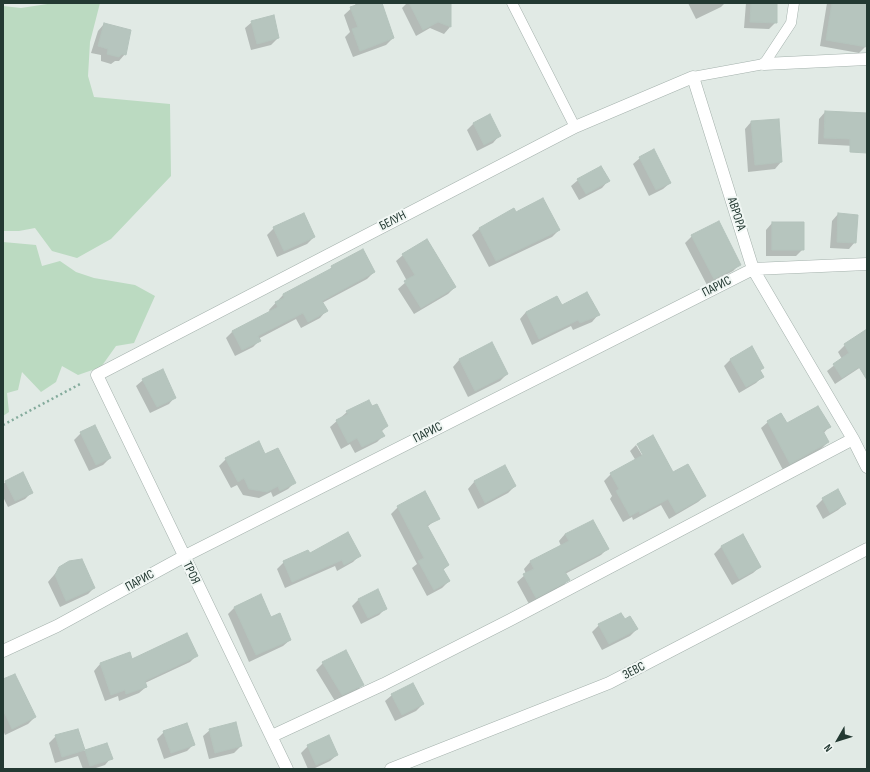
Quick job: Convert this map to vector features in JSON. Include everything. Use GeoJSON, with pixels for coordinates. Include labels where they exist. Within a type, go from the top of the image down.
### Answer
{"type":"FeatureCollection","features":[{"type":"Feature","properties":{"kind":"street"},"geometry":{"type":"LineString","coordinates":[[764,64],[867,59]]}},
{"type":"Feature","properties":{"kind":"street","name":"БЕЛУН"},"geometry":{"type":"LineString","coordinates":[[97,375],[575,126],[693,77]]}},
{"type":"Feature","properties":{"kind":"street","name":"АВРОРА"},"geometry":{"type":"LineString","coordinates":[[693,77],[753,268],[853,440],[867,467]]}},
{"type":"Feature","properties":{"kind":"street","name":"ПАРИС"},"geometry":{"type":"LineString","coordinates":[[3,651],[57,626],[183,557],[753,268],[867,264]]}},
{"type":"Feature","properties":{"kind":"street","name":"ТРОЯ"},"geometry":{"type":"LineString","coordinates":[[97,375],[183,557],[287,769]]}},
{"type":"Feature","properties":{"kind":"street"},"geometry":{"type":"LineString","coordinates":[[272,736],[384,684],[853,440]]}},
{"type":"Feature","properties":{"kind":"street","name":"ЗЕВС"},"geometry":{"type":"LineString","coordinates":[[391,769],[609,683],[867,549]]}},
{"type":"Feature","properties":{"kind":"lane"},"geometry":{"type":"LineString","coordinates":[[512,3],[575,126]]}},
{"type":"Feature","properties":{"kind":"lane"},"geometry":{"type":"LineString","coordinates":[[693,77],[764,64],[791,23],[794,3]]}},
{"type":"Feature","properties":{"kind":"path"},"geometry":{"type":"LineString","coordinates":[[3,424],[97,375]]}},
{"type":"Feature","properties":{"kind":"green space"},"geometry":{"type":"Polygon","coordinates":[[[54,3],[100,3],[90,42],[88,76],[94,97],[170,104],[171,176],[111,239],[77,258],[52,251],[35,228],[19,231],[3,231],[3,6],[21,8],[54,3]]]}},
{"type":"Feature","properties":{"kind":"green space"},"geometry":{"type":"Polygon","coordinates":[[[3,242],[36,245],[42,266],[60,261],[76,272],[94,278],[135,285],[155,296],[134,343],[116,346],[101,367],[78,375],[62,366],[56,382],[41,392],[22,372],[18,390],[7,393],[9,412],[3,416],[4,354],[3,242]]]}},
{"type":"Feature","properties":{"kind":"building"},"geometry":{"type":"Polygon","coordinates":[[[362,3],[382,3],[394,38],[360,51],[352,29],[358,27],[350,7],[362,3]]]}},
{"type":"Feature","properties":{"kind":"building"},"geometry":{"type":"Polygon","coordinates":[[[409,3],[451,3],[451,27],[438,22],[423,30],[409,3]]]}},
{"type":"Feature","properties":{"kind":"building"},"geometry":{"type":"Polygon","coordinates":[[[751,3],[777,3],[777,23],[750,22],[751,3]]]}},
{"type":"Feature","properties":{"kind":"building"},"geometry":{"type":"Polygon","coordinates":[[[832,3],[867,3],[867,47],[826,40],[832,3]]]}},
{"type":"Feature","properties":{"kind":"building"},"geometry":{"type":"Polygon","coordinates":[[[274,15],[279,38],[257,44],[251,21],[274,15]]]}},
{"type":"Feature","properties":{"kind":"building"},"geometry":{"type":"Polygon","coordinates":[[[104,23],[131,30],[126,55],[122,54],[119,57],[107,54],[108,49],[98,46],[104,23]]]}},
{"type":"Feature","properties":{"kind":"building"},"geometry":{"type":"Polygon","coordinates":[[[825,111],[867,113],[867,153],[850,152],[850,139],[824,138],[825,111]]]}},
{"type":"Feature","properties":{"kind":"building"},"geometry":{"type":"Polygon","coordinates":[[[490,114],[501,136],[484,145],[473,123],[490,114]]]}},
{"type":"Feature","properties":{"kind":"building"},"geometry":{"type":"Polygon","coordinates":[[[779,119],[782,162],[755,165],[751,121],[779,119]]]}},
{"type":"Feature","properties":{"kind":"building"},"geometry":{"type":"Polygon","coordinates":[[[654,149],[671,183],[656,190],[639,157],[654,149]]]}},
{"type":"Feature","properties":{"kind":"building"},"geometry":{"type":"Polygon","coordinates":[[[601,166],[610,181],[586,194],[577,179],[601,166]]]}},
{"type":"Feature","properties":{"kind":"building"},"geometry":{"type":"Polygon","coordinates":[[[543,198],[560,230],[496,261],[479,228],[514,208],[516,212],[543,198]]]}},
{"type":"Feature","properties":{"kind":"building"},"geometry":{"type":"Polygon","coordinates":[[[304,213],[315,237],[284,251],[273,227],[304,213]]]}},
{"type":"Feature","properties":{"kind":"building"},"geometry":{"type":"Polygon","coordinates":[[[838,213],[858,215],[856,243],[837,242],[838,213]]]}},
{"type":"Feature","properties":{"kind":"building"},"geometry":{"type":"Polygon","coordinates":[[[719,221],[741,265],[714,279],[691,235],[719,221]]]}},
{"type":"Feature","properties":{"kind":"building"},"geometry":{"type":"Polygon","coordinates":[[[772,222],[804,222],[804,250],[772,250],[772,222]]]}},
{"type":"Feature","properties":{"kind":"building"},"geometry":{"type":"Polygon","coordinates":[[[427,239],[456,287],[421,308],[404,281],[415,275],[402,254],[427,239]]]}},
{"type":"Feature","properties":{"kind":"building"},"geometry":{"type":"Polygon","coordinates":[[[363,249],[375,272],[322,301],[328,311],[308,322],[303,313],[258,336],[261,341],[242,350],[232,331],[278,307],[275,302],[284,298],[283,294],[332,268],[331,266],[363,249]]]}},
{"type":"Feature","properties":{"kind":"building"},"geometry":{"type":"Polygon","coordinates":[[[587,292],[600,315],[580,323],[578,320],[539,339],[526,312],[557,296],[562,305],[587,292]]]}},
{"type":"Feature","properties":{"kind":"building"},"geometry":{"type":"Polygon","coordinates":[[[867,329],[867,380],[859,367],[842,378],[833,364],[849,353],[844,344],[867,329]]]}},
{"type":"Feature","properties":{"kind":"building"},"geometry":{"type":"Polygon","coordinates":[[[492,342],[508,374],[475,391],[459,359],[492,342]]]}},
{"type":"Feature","properties":{"kind":"building"},"geometry":{"type":"Polygon","coordinates":[[[752,346],[764,368],[760,370],[764,377],[746,387],[730,359],[752,346]]]}},
{"type":"Feature","properties":{"kind":"building"},"geometry":{"type":"Polygon","coordinates":[[[163,369],[176,398],[157,407],[142,379],[163,369]]]}},
{"type":"Feature","properties":{"kind":"building"},"geometry":{"type":"Polygon","coordinates":[[[369,400],[372,406],[377,404],[388,426],[381,430],[385,436],[362,447],[357,438],[348,443],[336,420],[348,414],[346,411],[369,400]]]}},
{"type":"Feature","properties":{"kind":"building"},"geometry":{"type":"Polygon","coordinates":[[[818,406],[831,427],[823,431],[829,442],[790,464],[767,421],[781,413],[787,423],[818,406]]]}},
{"type":"Feature","properties":{"kind":"building"},"geometry":{"type":"Polygon","coordinates":[[[95,425],[111,458],[96,465],[80,432],[95,425]]]}},
{"type":"Feature","properties":{"kind":"building"},"geometry":{"type":"Polygon","coordinates":[[[653,435],[673,472],[688,464],[706,496],[676,513],[668,499],[640,514],[639,511],[630,516],[616,491],[619,489],[610,473],[643,455],[637,444],[653,435]]]}},
{"type":"Feature","properties":{"kind":"building"},"geometry":{"type":"Polygon","coordinates":[[[259,441],[265,454],[278,448],[296,483],[280,491],[278,486],[267,492],[249,489],[244,478],[238,482],[225,458],[259,441]]]}},
{"type":"Feature","properties":{"kind":"building"},"geometry":{"type":"Polygon","coordinates":[[[505,465],[516,486],[485,503],[474,481],[505,465]]]}},
{"type":"Feature","properties":{"kind":"building"},"geometry":{"type":"Polygon","coordinates":[[[23,472],[33,493],[15,501],[5,481],[23,472]]]}},
{"type":"Feature","properties":{"kind":"building"},"geometry":{"type":"Polygon","coordinates":[[[838,489],[846,504],[830,513],[822,498],[838,489]]]}},
{"type":"Feature","properties":{"kind":"building"},"geometry":{"type":"Polygon","coordinates":[[[425,491],[440,519],[427,525],[449,565],[443,569],[450,581],[434,590],[418,561],[424,558],[397,506],[425,491]]]}},
{"type":"Feature","properties":{"kind":"building"},"geometry":{"type":"Polygon","coordinates":[[[593,520],[609,549],[565,572],[570,580],[536,598],[523,574],[534,569],[530,561],[569,541],[565,534],[593,520]]]}},
{"type":"Feature","properties":{"kind":"building"},"geometry":{"type":"Polygon","coordinates":[[[348,532],[361,556],[344,565],[342,560],[292,582],[283,561],[308,550],[310,553],[348,532]]]}},
{"type":"Feature","properties":{"kind":"building"},"geometry":{"type":"Polygon","coordinates":[[[743,534],[761,567],[739,579],[721,546],[743,534]]]}},
{"type":"Feature","properties":{"kind":"building"},"geometry":{"type":"Polygon","coordinates":[[[82,559],[95,588],[66,601],[55,575],[59,567],[69,561],[82,559]]]}},
{"type":"Feature","properties":{"kind":"building"},"geometry":{"type":"Polygon","coordinates":[[[378,589],[387,609],[368,618],[358,599],[378,589]]]}},
{"type":"Feature","properties":{"kind":"building"},"geometry":{"type":"Polygon","coordinates":[[[261,594],[271,617],[280,613],[291,640],[256,655],[234,607],[261,594]]]}},
{"type":"Feature","properties":{"kind":"building"},"geometry":{"type":"Polygon","coordinates":[[[621,613],[625,619],[630,616],[638,629],[609,644],[598,624],[621,613]]]}},
{"type":"Feature","properties":{"kind":"building"},"geometry":{"type":"Polygon","coordinates":[[[187,633],[198,656],[145,681],[147,687],[126,694],[125,690],[111,695],[100,663],[130,652],[132,659],[187,633]]]}},
{"type":"Feature","properties":{"kind":"building"},"geometry":{"type":"Polygon","coordinates":[[[346,650],[364,685],[342,695],[322,662],[346,650]]]}},
{"type":"Feature","properties":{"kind":"building"},"geometry":{"type":"Polygon","coordinates":[[[15,674],[36,717],[12,729],[3,710],[3,679],[15,674]]]}},
{"type":"Feature","properties":{"kind":"building"},"geometry":{"type":"Polygon","coordinates":[[[413,683],[424,704],[402,715],[391,694],[413,683]]]}},
{"type":"Feature","properties":{"kind":"building"},"geometry":{"type":"Polygon","coordinates":[[[236,722],[242,746],[215,753],[209,729],[236,722]]]}},
{"type":"Feature","properties":{"kind":"building"},"geometry":{"type":"Polygon","coordinates":[[[187,723],[195,745],[171,753],[163,731],[187,723]]]}},
{"type":"Feature","properties":{"kind":"building"},"geometry":{"type":"Polygon","coordinates":[[[78,729],[85,750],[62,757],[55,735],[78,729]]]}},
{"type":"Feature","properties":{"kind":"building"},"geometry":{"type":"Polygon","coordinates":[[[329,735],[338,755],[316,765],[307,745],[329,735]]]}},
{"type":"Feature","properties":{"kind":"building"},"geometry":{"type":"Polygon","coordinates":[[[107,743],[113,759],[90,766],[85,750],[107,743]]]}}]}
